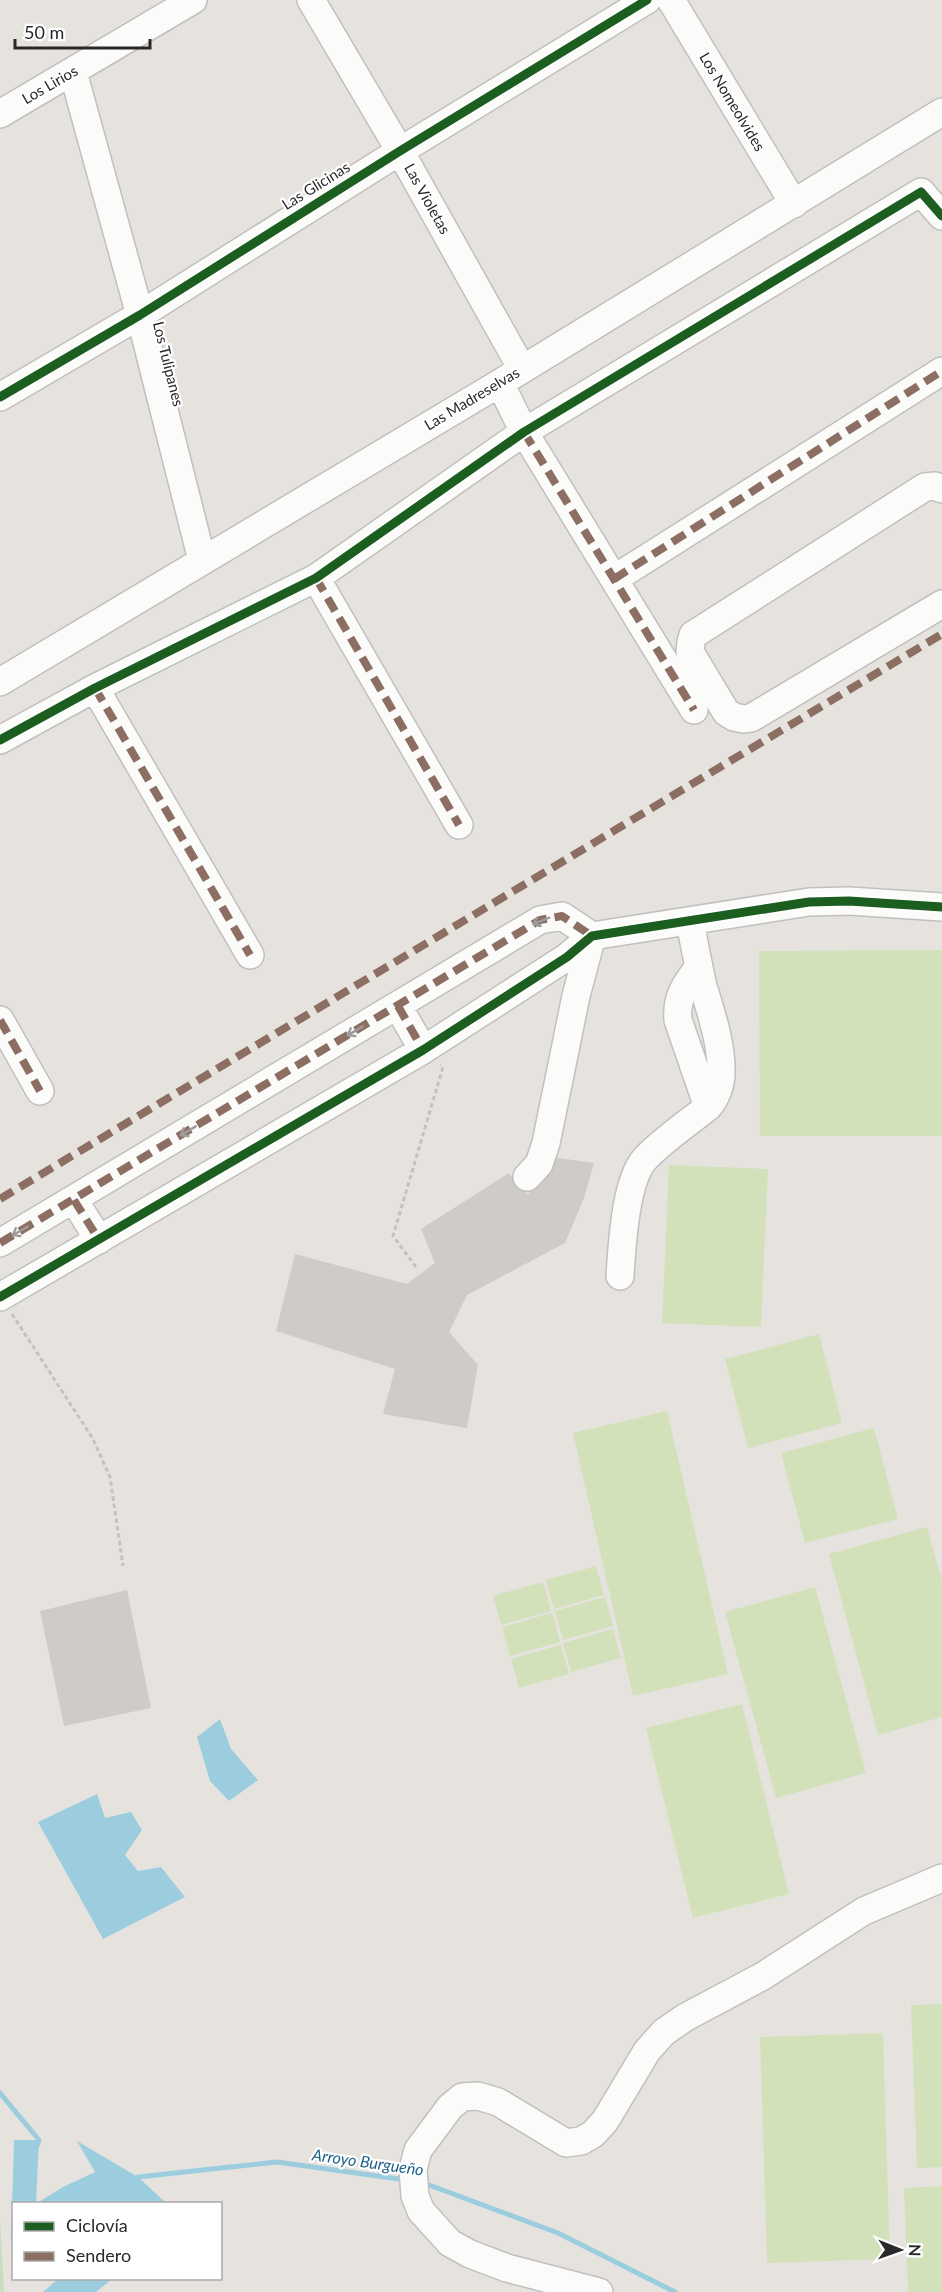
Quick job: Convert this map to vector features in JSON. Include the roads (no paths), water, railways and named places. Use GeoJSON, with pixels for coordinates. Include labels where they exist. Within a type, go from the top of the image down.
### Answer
{"type":"FeatureCollection","features":[{"type":"Feature","properties":{"kind":"street","name":"Los Lirios"},"geometry":{"type":"LineString","coordinates":[[0,114],[193,0]]}},
{"type":"Feature","properties":{"kind":"street","name":"Las Violetas"},"geometry":{"type":"LineString","coordinates":[[311,0],[399,151],[511,376],[524,432],[694,710]]}},
{"type":"Feature","properties":{"kind":"street","name":"Las Glicinas"},"geometry":{"type":"LineString","coordinates":[[0,397],[140,315],[399,151],[647,0]]}},
{"type":"Feature","properties":{"kind":"street","name":"Los Nomeolvides"},"geometry":{"type":"LineString","coordinates":[[670,0],[794,204]]}},
{"type":"Feature","properties":{"kind":"street","name":"Los Tulipanes"},"geometry":{"type":"LineString","coordinates":[[73,72],[140,315],[202,560]]}},
{"type":"Feature","properties":{"kind":"street","name":"Las Madreselvas"},"geometry":{"type":"LineString","coordinates":[[0,682],[511,376],[942,112]]}},
{"type":"Feature","properties":{"kind":"street"},"geometry":{"type":"LineString","coordinates":[[0,740],[95,688],[316,578],[524,432],[921,192],[942,216]]}},
{"type":"Feature","properties":{"kind":"street"},"geometry":{"type":"LineString","coordinates":[[614,579],[942,371]]}},
{"type":"Feature","properties":{"kind":"street"},"geometry":{"type":"LineString","coordinates":[[942,489],[935,486],[925,487],[693,635],[690,651],[726,712],[744,719],[751,718],[942,604]]}},
{"type":"Feature","properties":{"kind":"street"},"geometry":{"type":"LineString","coordinates":[[316,578],[459,825]]}},
{"type":"Feature","properties":{"kind":"street"},"geometry":{"type":"LineString","coordinates":[[95,688],[250,955]]}},
{"type":"Feature","properties":{"kind":"street"},"geometry":{"type":"LineString","coordinates":[[0,1297],[423,1050],[567,957],[592,936],[824,901],[942,907]]}},
{"type":"Feature","properties":{"kind":"street"},"geometry":{"type":"LineString","coordinates":[[0,1243],[540,920],[562,916],[592,936]]}},
{"type":"Feature","properties":{"kind":"street"},"geometry":{"type":"LineString","coordinates":[[620,1276],[622,1242],[636,1174],[656,1148],[708,1107],[678,1020],[677,1011],[684,986],[699,967],[690,921]]}},
{"type":"Feature","properties":{"kind":"street"},"geometry":{"type":"LineString","coordinates":[[527,1177],[539,1164],[546,1143],[576,996],[592,936]]}},
{"type":"Feature","properties":{"kind":"street"},"geometry":{"type":"LineString","coordinates":[[398,1006],[423,1050]]}},
{"type":"Feature","properties":{"kind":"street"},"geometry":{"type":"LineString","coordinates":[[0,1020],[40,1091]]}},
{"type":"Feature","properties":{"kind":"street"},"geometry":{"type":"LineString","coordinates":[[74,1200],[99,1239]]}},
{"type":"Feature","properties":{"kind":"street"},"geometry":{"type":"LineString","coordinates":[[599,2292],[507,2268],[470,2254],[450,2243],[421,2211],[415,2196],[413,2169],[418,2150],[450,2107],[462,2097],[478,2096],[498,2102],[566,2143],[581,2141],[593,2134],[606,2121],[647,2051],[664,2032],[686,2017],[763,1976],[864,1911],[942,1878]]}},
{"type":"Feature","properties":{"kind":"water"},"geometry":{"type":"Polygon","coordinates":[[[220,1719],[231,1749],[258,1780],[229,1801],[210,1781],[197,1737],[220,1719]]]}},
{"type":"Feature","properties":{"kind":"water"},"geometry":{"type":"Polygon","coordinates":[[[97,1794],[105,1818],[131,1812],[142,1830],[125,1855],[138,1871],[161,1867],[185,1897],[103,1939],[38,1822],[97,1794]]]}},
{"type":"Feature","properties":{"kind":"water"},"geometry":{"type":"Polygon","coordinates":[[[14,2140],[39,2140],[36,2202],[12,2202],[14,2140]]]}},
{"type":"Feature","properties":{"kind":"water"},"geometry":{"type":"Polygon","coordinates":[[[77,2141],[138,2177],[165,2202],[39,2202],[95,2172],[77,2141]]]}},
{"type":"Feature","properties":{"kind":"water"},"geometry":{"type":"Polygon","coordinates":[[[57,2280],[111,2280],[96,2292],[43,2292],[57,2280]]]}},
{"type":"Feature","properties":{"kind":"waterway"},"geometry":{"type":"LineString","coordinates":[[0,2093],[39,2140],[37,2146]]}},
{"type":"Feature","properties":{"kind":"waterway","name":"Arroyo Burgueño"},"geometry":{"type":"LineString","coordinates":[[135,2182],[138,2177],[277,2162],[406,2180]]}},
{"type":"Feature","properties":{"kind":"waterway","name":"Arroyo Burgueño"},"geometry":{"type":"LineString","coordinates":[[421,2182],[558,2233],[675,2292]]}}]}
